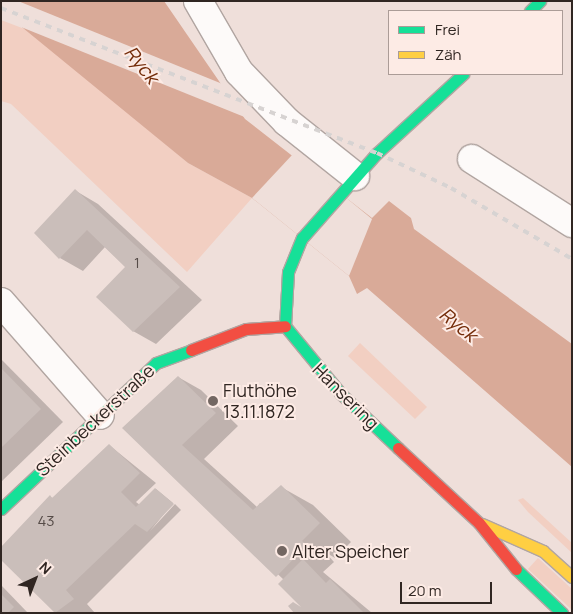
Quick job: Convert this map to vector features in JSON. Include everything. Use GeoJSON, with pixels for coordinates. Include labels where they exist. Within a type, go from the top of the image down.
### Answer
{"type":"FeatureCollection","features":[{"type":"Feature","properties":{"kind":"main road"},"geometry":{"type":"LineString","coordinates":[[531,10],[540,1]]}},
{"type":"Feature","properties":{"kind":"main road"},"geometry":{"type":"LineString","coordinates":[[285,326],[288,272],[302,238],[348,185],[463,75]]}},
{"type":"Feature","properties":{"kind":"main road","name":"Steinbeckerstraße"},"geometry":{"type":"LineString","coordinates":[[1,509],[134,380],[178,351],[246,329],[285,326]]}},
{"type":"Feature","properties":{"kind":"main road","name":"Hansering"},"geometry":{"type":"LineString","coordinates":[[285,326],[341,394],[479,523],[522,576],[562,613]]}},
{"type":"Feature","properties":{"kind":"main road","name":"Hansering"},"geometry":{"type":"LineString","coordinates":[[479,523],[543,551],[572,577]]}},
{"type":"Feature","properties":{"kind":"street"},"geometry":{"type":"LineString","coordinates":[[198,1],[239,72],[348,185]]}},
{"type":"Feature","properties":{"kind":"street"},"geometry":{"type":"LineString","coordinates":[[472,159],[572,223]]}},
{"type":"Feature","properties":{"kind":"street"},"geometry":{"type":"LineString","coordinates":[[1,302],[100,414]]}},
{"type":"Feature","properties":{"kind":"shaded area"},"geometry":{"type":"Polygon","coordinates":[[[1,20],[30,31],[188,163],[252,198],[187,272],[11,104],[1,101],[1,20]]]}},
{"type":"Feature","properties":{"kind":"shaded area"},"geometry":{"type":"Polygon","coordinates":[[[360,343],[427,407],[415,419],[348,356],[360,343]]]}},
{"type":"Feature","properties":{"kind":"shaded area"},"geometry":{"type":"Polygon","coordinates":[[[523,498],[572,543],[572,553],[528,512],[518,500],[523,498]]]}},
{"type":"Feature","properties":{"kind":"shaded area"},"geometry":{"type":"Polygon","coordinates":[[[538,558],[572,589],[572,610],[528,569],[538,558]]]}},
{"type":"Feature","properties":{"kind":"water","name":"Ryck"},"geometry":{"type":"Polygon","coordinates":[[[1,1],[164,1],[245,119],[372,218],[389,201],[411,218],[414,229],[572,344],[572,467],[367,288],[357,294],[349,276],[252,198],[188,163],[1,10],[1,1]]]}},
{"type":"Feature","properties":{"kind":"pier"},"geometry":{"type":"Polygon","coordinates":[[[1,1],[18,1],[225,85],[247,118],[21,27],[1,13],[1,1]]]}},
{"type":"Feature","properties":{"kind":"pier"},"geometry":{"type":"Polygon","coordinates":[[[293,154],[372,219],[349,276],[252,198],[293,154]]]}},
{"type":"Feature","properties":{"kind":"building"},"geometry":{"type":"Polygon","coordinates":[[[75,189],[180,287],[133,332],[96,297],[125,267],[87,230],[59,259],[34,233],[75,189]]]}},
{"type":"Feature","properties":{"kind":"building"},"geometry":{"type":"Polygon","coordinates":[[[1,368],[41,409],[1,448],[1,368]]]}},
{"type":"Feature","properties":{"kind":"building"},"geometry":{"type":"Polygon","coordinates":[[[178,376],[216,413],[182,445],[253,510],[281,485],[320,523],[302,541],[307,545],[276,577],[122,428],[178,376]]]}},
{"type":"Feature","properties":{"kind":"building"},"geometry":{"type":"Polygon","coordinates":[[[109,444],[140,473],[121,492],[136,507],[155,488],[174,504],[147,532],[135,524],[66,590],[74,599],[55,613],[1,560],[1,547],[50,495],[52,498],[109,444]]]}},
{"type":"Feature","properties":{"kind":"building"},"geometry":{"type":"Polygon","coordinates":[[[303,559],[326,583],[330,579],[364,613],[294,613],[288,606],[293,602],[301,607],[278,584],[303,559]]]}},
{"type":"Feature","properties":{"kind":"building"},"geometry":{"type":"Polygon","coordinates":[[[1,594],[14,607],[8,613],[1,613],[1,594]]]}},
{"type":"Feature","properties":{"kind":"railway"},"geometry":{"type":"LineString","coordinates":[[1,8],[377,153],[451,188],[572,259]]}},
{"type":"Feature","properties":{"kind":"traffic: fast"},"geometry":{"type":"LineString","coordinates":[[531,10],[540,1]]}},
{"type":"Feature","properties":{"kind":"traffic: fast"},"geometry":{"type":"LineString","coordinates":[[398,448],[341,394],[285,326],[288,272],[302,238],[377,153],[462,75]]}},
{"type":"Feature","properties":{"kind":"traffic: fast"},"geometry":{"type":"LineString","coordinates":[[1,509],[156,363],[191,350]]}},
{"type":"Feature","properties":{"kind":"traffic: fast"},"geometry":{"type":"LineString","coordinates":[[516,569],[562,613]]}},
{"type":"Feature","properties":{"kind":"traffic: slow"},"geometry":{"type":"LineString","coordinates":[[482,524],[543,551],[572,577]]}},
{"type":"Feature","properties":{"kind":"traffic: jam"},"geometry":{"type":"LineString","coordinates":[[191,350],[246,329],[285,326]]}},
{"type":"Feature","properties":{"kind":"traffic: jam"},"geometry":{"type":"LineString","coordinates":[[398,448],[479,523],[516,569]]}},
{"type":"Feature","properties":{"kind":"place","name":"Fluthöhe 13.11.1872"},"geometry":{"type":"Point","coordinates":[213,401]}},
{"type":"Feature","properties":{"kind":"place","name":"Alter Speicher"},"geometry":{"type":"Point","coordinates":[282,551]}}]}
